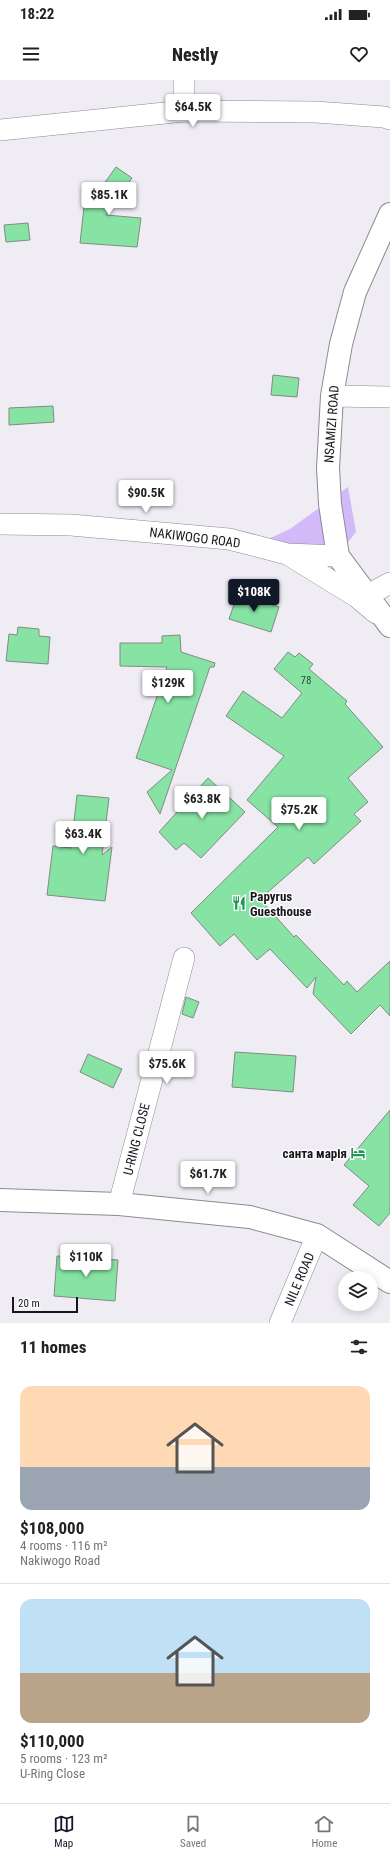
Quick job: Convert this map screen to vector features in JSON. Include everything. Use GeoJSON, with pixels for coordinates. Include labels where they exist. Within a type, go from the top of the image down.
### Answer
{"type":"FeatureCollection","features":[{"type":"Feature","properties":{"kind":"street"},"geometry":{"type":"LineString","coordinates":[[184,80],[184,111]]}},
{"type":"Feature","properties":{"kind":"street"},"geometry":{"type":"LineString","coordinates":[[0,130],[184,111],[316,112],[384,117],[390,119]]}},
{"type":"Feature","properties":{"kind":"street","name":"NSAMIZI ROAD"},"geometry":{"type":"LineString","coordinates":[[390,214],[355,292],[341,344],[332,396],[328,468],[330,504],[338,556],[390,626]]}},
{"type":"Feature","properties":{"kind":"street"},"geometry":{"type":"LineString","coordinates":[[332,396],[390,397]]}},
{"type":"Feature","properties":{"kind":"street","name":"NAKIWOGO ROAD"},"geometry":{"type":"LineString","coordinates":[[0,524],[71,525],[229,538],[287,554],[357,597],[390,626]]}},
{"type":"Feature","properties":{"kind":"street"},"geometry":{"type":"LineString","coordinates":[[287,554],[338,556]]}},
{"type":"Feature","properties":{"kind":"street"},"geometry":{"type":"LineString","coordinates":[[368,595],[390,583]]}},
{"type":"Feature","properties":{"kind":"street","name":"U-RING CLOSE"},"geometry":{"type":"LineString","coordinates":[[119,1204],[184,958]]}},
{"type":"Feature","properties":{"kind":"street"},"geometry":{"type":"LineString","coordinates":[[0,1200],[119,1204],[250,1217],[317,1235],[390,1282]]}},
{"type":"Feature","properties":{"kind":"street","name":"NILE ROAD"},"geometry":{"type":"LineString","coordinates":[[280,1323],[317,1235]]}},
{"type":"Feature","properties":{"kind":"shaded area"},"geometry":{"type":"Polygon","coordinates":[[[348,487],[356,532],[345,546],[308,554],[262,542],[290,529],[348,487]]]}},
{"type":"Feature","properties":{"kind":"building"},"geometry":{"type":"Polygon","coordinates":[[[116,167],[132,178],[106,215],[141,218],[137,247],[80,243],[85,198],[93,199],[116,167]]]}},
{"type":"Feature","properties":{"kind":"building"},"geometry":{"type":"Polygon","coordinates":[[[28,223],[30,240],[6,242],[4,225],[28,223]]]}},
{"type":"Feature","properties":{"kind":"building"},"geometry":{"type":"Polygon","coordinates":[[[273,375],[299,378],[297,397],[271,395],[273,375]]]}},
{"type":"Feature","properties":{"kind":"building"},"geometry":{"type":"Polygon","coordinates":[[[53,406],[54,422],[9,425],[9,408],[53,406]]]}},
{"type":"Feature","properties":{"kind":"building"},"geometry":{"type":"Polygon","coordinates":[[[238,593],[279,607],[271,632],[229,619],[238,593]]]}},
{"type":"Feature","properties":{"kind":"building"},"geometry":{"type":"Polygon","coordinates":[[[18,627],[39,629],[39,636],[50,637],[48,664],[6,661],[9,634],[17,635],[18,627]]]}},
{"type":"Feature","properties":{"kind":"building"},"geometry":{"type":"Polygon","coordinates":[[[180,635],[181,652],[215,663],[214,667],[210,667],[160,814],[147,792],[172,770],[136,758],[167,667],[120,666],[120,643],[162,643],[162,636],[180,635]]]}},
{"type":"Feature","properties":{"kind":"building"},"geometry":{"type":"Polygon","coordinates":[[[288,652],[295,657],[299,653],[313,664],[309,669],[347,701],[345,704],[383,747],[348,778],[368,802],[354,814],[361,821],[314,864],[308,857],[260,899],[294,937],[296,935],[344,985],[347,981],[357,992],[390,961],[390,1016],[380,1005],[351,1034],[313,994],[316,977],[307,988],[270,949],[257,960],[234,934],[220,946],[191,913],[278,827],[247,800],[284,756],[226,716],[243,691],[282,718],[302,693],[274,669],[288,652]]]}},
{"type":"Feature","properties":{"kind":"building"},"geometry":{"type":"Polygon","coordinates":[[[208,778],[245,812],[201,858],[184,843],[176,850],[159,832],[208,778]]]}},
{"type":"Feature","properties":{"kind":"building"},"geometry":{"type":"Polygon","coordinates":[[[77,795],[109,798],[102,855],[112,847],[105,901],[47,895],[53,846],[71,848],[77,795]]]}},
{"type":"Feature","properties":{"kind":"building"},"geometry":{"type":"Polygon","coordinates":[[[186,997],[199,1002],[193,1018],[182,1014],[186,997]]]}},
{"type":"Feature","properties":{"kind":"building"},"geometry":{"type":"Polygon","coordinates":[[[235,1052],[296,1056],[293,1092],[232,1087],[235,1052]]]}},
{"type":"Feature","properties":{"kind":"building"},"geometry":{"type":"Polygon","coordinates":[[[88,1054],[122,1069],[113,1088],[80,1072],[88,1054]]]}},
{"type":"Feature","properties":{"kind":"building"},"geometry":{"type":"Polygon","coordinates":[[[390,1110],[390,1213],[379,1226],[353,1205],[369,1186],[344,1165],[390,1110]]]}},
{"type":"Feature","properties":{"kind":"building"},"geometry":{"type":"Polygon","coordinates":[[[57,1256],[118,1260],[115,1301],[54,1296],[57,1256]]]}},
{"type":"Feature","properties":{"kind":"place","name":"Papyrus Guesthouse"},"geometry":{"type":"Point","coordinates":[239,903]}},
{"type":"Feature","properties":{"kind":"place","name":"санта марія"},"geometry":{"type":"Point","coordinates":[358,1153]}}]}
